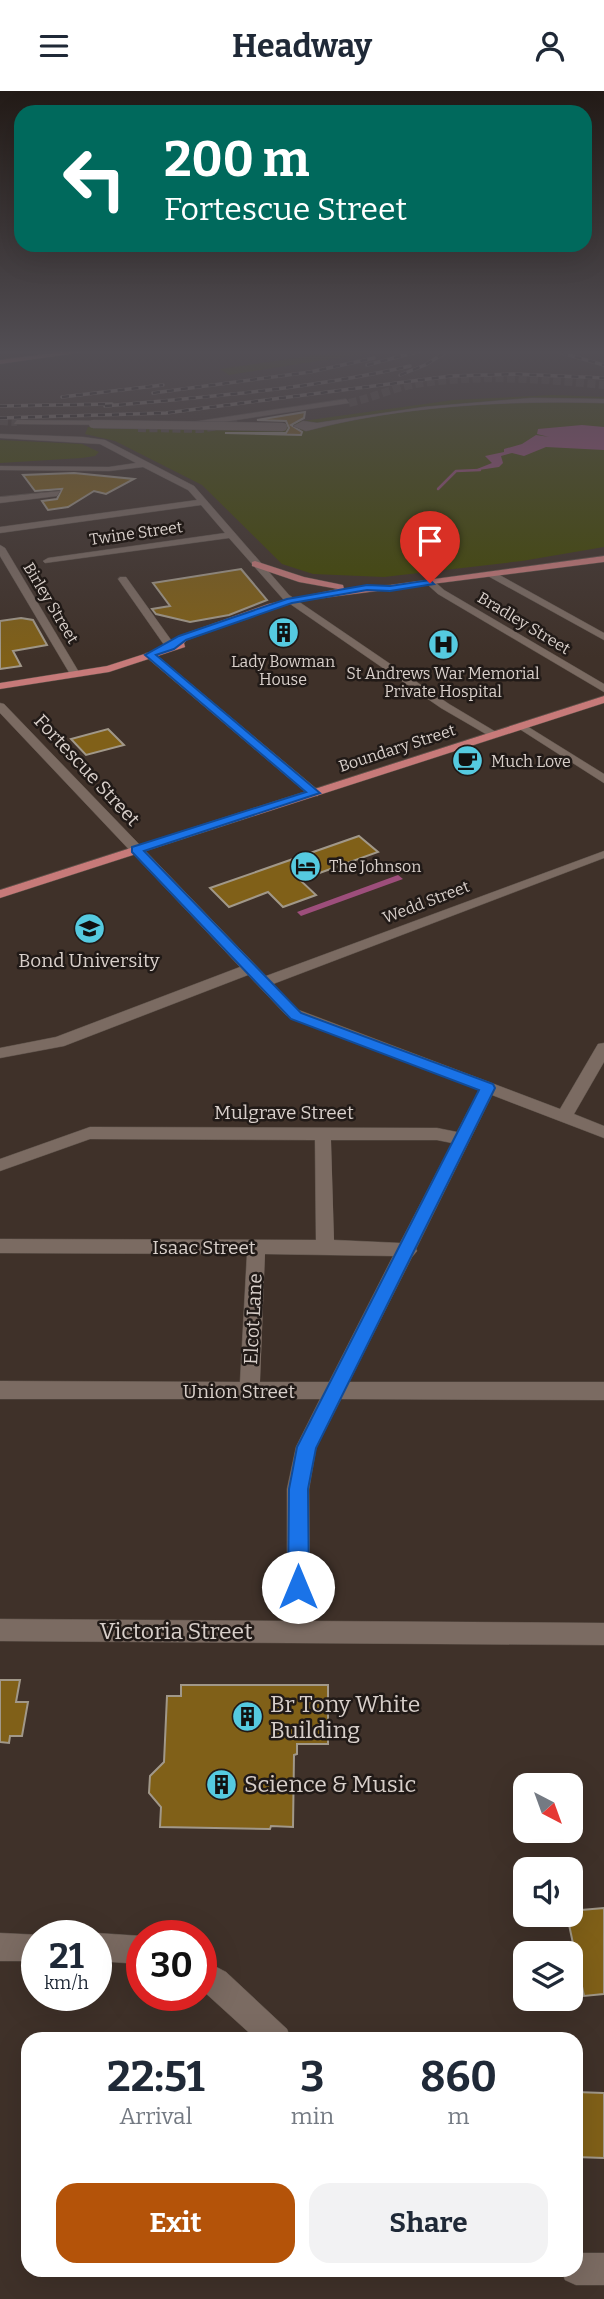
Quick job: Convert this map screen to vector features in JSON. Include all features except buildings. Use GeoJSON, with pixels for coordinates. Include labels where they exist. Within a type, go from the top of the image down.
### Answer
{"type":"FeatureCollection","features":[{"type":"Feature","properties":{"kind":"main road"},"geometry":{"type":"LineString","coordinates":[[255,564],[302,580],[358,589],[390,589],[600,558]]}},
{"type":"Feature","properties":{"kind":"main road"},"geometry":{"type":"LineString","coordinates":[[0,686],[114,667],[171,647],[191,643],[294,603],[358,589]]}},
{"type":"Feature","properties":{"kind":"main road"},"geometry":{"type":"LineString","coordinates":[[294,603],[376,594],[390,589]]}},
{"type":"Feature","properties":{"kind":"main road","name":"Boundary Street"},"geometry":{"type":"LineString","coordinates":[[0,894],[604,699]]}},
{"type":"Feature","properties":{"kind":"street"},"geometry":{"type":"LineString","coordinates":[[100,452],[105,456],[139,465],[161,483],[198,499]]}},
{"type":"Feature","properties":{"kind":"street"},"geometry":{"type":"LineString","coordinates":[[116,452],[191,488],[229,535],[294,603],[445,706],[495,735]]}},
{"type":"Feature","properties":{"kind":"street"},"geometry":{"type":"LineString","coordinates":[[80,463],[105,456]]}},
{"type":"Feature","properties":{"kind":"street"},"geometry":{"type":"LineString","coordinates":[[0,468],[80,463],[139,465]]}},
{"type":"Feature","properties":{"kind":"street"},"geometry":{"type":"LineString","coordinates":[[23,467],[109,469],[139,465]]}},
{"type":"Feature","properties":{"kind":"street"},"geometry":{"type":"LineString","coordinates":[[109,469],[139,477]]}},
{"type":"Feature","properties":{"kind":"street"},"geometry":{"type":"LineString","coordinates":[[0,500],[57,493]]}},
{"type":"Feature","properties":{"kind":"street"},"geometry":{"type":"LineString","coordinates":[[0,530],[198,499]]}},
{"type":"Feature","properties":{"kind":"street","name":"Twine Street"},"geometry":{"type":"LineString","coordinates":[[48,561],[229,535]]}},
{"type":"Feature","properties":{"kind":"street","name":"Birley Street"},"geometry":{"type":"LineString","coordinates":[[0,548],[75,674]]}},
{"type":"Feature","properties":{"kind":"street"},"geometry":{"type":"LineString","coordinates":[[491,574],[604,637]]}},
{"type":"Feature","properties":{"kind":"street"},"geometry":{"type":"LineString","coordinates":[[123,579],[171,647]]}},
{"type":"Feature","properties":{"kind":"street","name":"Bradley Street"},"geometry":{"type":"LineString","coordinates":[[430,583],[604,689]]}},
{"type":"Feature","properties":{"kind":"street"},"geometry":{"type":"LineString","coordinates":[[150,655],[314,793]]}},
{"type":"Feature","properties":{"kind":"street","name":"Fortescue Street"},"geometry":{"type":"LineString","coordinates":[[0,706],[291,1012],[604,1132]]}},
{"type":"Feature","properties":{"kind":"street"},"geometry":{"type":"LineString","coordinates":[[522,726],[604,779]]}},
{"type":"Feature","properties":{"kind":"street","name":"Wedd Street"},"geometry":{"type":"LineString","coordinates":[[262,983],[603,854]]}},
{"type":"Feature","properties":{"kind":"street"},"geometry":{"type":"LineString","coordinates":[[0,1053],[59,1042],[250,969]]}},
{"type":"Feature","properties":{"kind":"street"},"geometry":{"type":"LineString","coordinates":[[564,1117],[604,1048]]}},
{"type":"Feature","properties":{"kind":"street"},"geometry":{"type":"LineString","coordinates":[[299,1632],[298,1489],[306,1447],[408,1251],[460,1139],[488,1088]]}},
{"type":"Feature","properties":{"kind":"street","name":"Mulgrave Street"},"geometry":{"type":"LineString","coordinates":[[0,1165],[25,1159],[82,1134],[108,1132],[437,1135],[460,1139]]}},
{"type":"Feature","properties":{"kind":"street"},"geometry":{"type":"LineString","coordinates":[[323,1134],[325,1247]]}},
{"type":"Feature","properties":{"kind":"street","name":"Isaac Street"},"geometry":{"type":"LineString","coordinates":[[0,1246],[378,1247],[408,1251]]}},
{"type":"Feature","properties":{"kind":"street","name":"Elcot Lane"},"geometry":{"type":"LineString","coordinates":[[250,1390],[256,1247]]}},
{"type":"Feature","properties":{"kind":"street","name":"Union Street"},"geometry":{"type":"LineString","coordinates":[[0,1390],[604,1391]]}},
{"type":"Feature","properties":{"kind":"street","name":"Victoria Street"},"geometry":{"type":"LineString","coordinates":[[0,1630],[604,1634]]}},
{"type":"Feature","properties":{"kind":"street"},"geometry":{"type":"LineString","coordinates":[[0,1947],[21,1947]]}},
{"type":"Feature","properties":{"kind":"street"},"geometry":{"type":"LineString","coordinates":[[217,1983],[270,2032]]}},
{"type":"Feature","properties":{"kind":"street"},"geometry":{"type":"LineString","coordinates":[[583,2269],[604,2269]]}},
{"type":"Feature","properties":{"kind":"green space"},"geometry":{"type":"Polygon","coordinates":[[[0,452],[99,452],[95,456],[82,458],[0,463],[0,452]]]}},
{"type":"Feature","properties":{"kind":"green space"},"geometry":{"type":"Polygon","coordinates":[[[137,452],[604,452],[604,547],[522,561],[384,577],[313,574],[282,564],[202,485],[137,452]]]}},
{"type":"Feature","properties":{"kind":"shaded area"},"geometry":{"type":"Polygon","coordinates":[[[504,452],[534,452],[524,456],[512,453],[501,456],[503,463],[499,467],[472,471],[492,463],[485,456],[504,452]]]}},
{"type":"Feature","properties":{"kind":"shaded area"},"geometry":{"type":"Polygon","coordinates":[[[398,875],[403,879],[301,916],[297,912],[398,875]]]}},
{"type":"Feature","properties":{"kind":"waterway"},"geometry":{"type":"LineString","coordinates":[[438,489],[456,471],[480,470]]}},
{"type":"Feature","properties":{"kind":"place","name":"Lady Bowman House"},"geometry":{"type":"Point","coordinates":[283,632]}},
{"type":"Feature","properties":{"kind":"place","name":"St Andrews War Memorial Private Hospital"},"geometry":{"type":"Point","coordinates":[443,644]}},
{"type":"Feature","properties":{"kind":"place","name":"Much Love"},"geometry":{"type":"Point","coordinates":[468,761]}},
{"type":"Feature","properties":{"kind":"place","name":"The Johnson"},"geometry":{"type":"Point","coordinates":[306,866]}},
{"type":"Feature","properties":{"kind":"place","name":"Bond University"},"geometry":{"type":"Point","coordinates":[89,929]}},
{"type":"Feature","properties":{"kind":"place","name":"Br Tony White Building"},"geometry":{"type":"Point","coordinates":[247,1717]}},
{"type":"Feature","properties":{"kind":"place","name":"Science & Music"},"geometry":{"type":"Point","coordinates":[221,1784]}},
{"type":"Feature","properties":{"kind":"route"},"geometry":{"type":"LineString","coordinates":[[298,1587],[298,1489],[306,1447],[408,1251],[460,1139],[488,1088],[296,1016],[136,850],[314,793],[150,655],[171,647],[183,638],[290,601],[367,588],[390,589],[430,583]]}}]}
